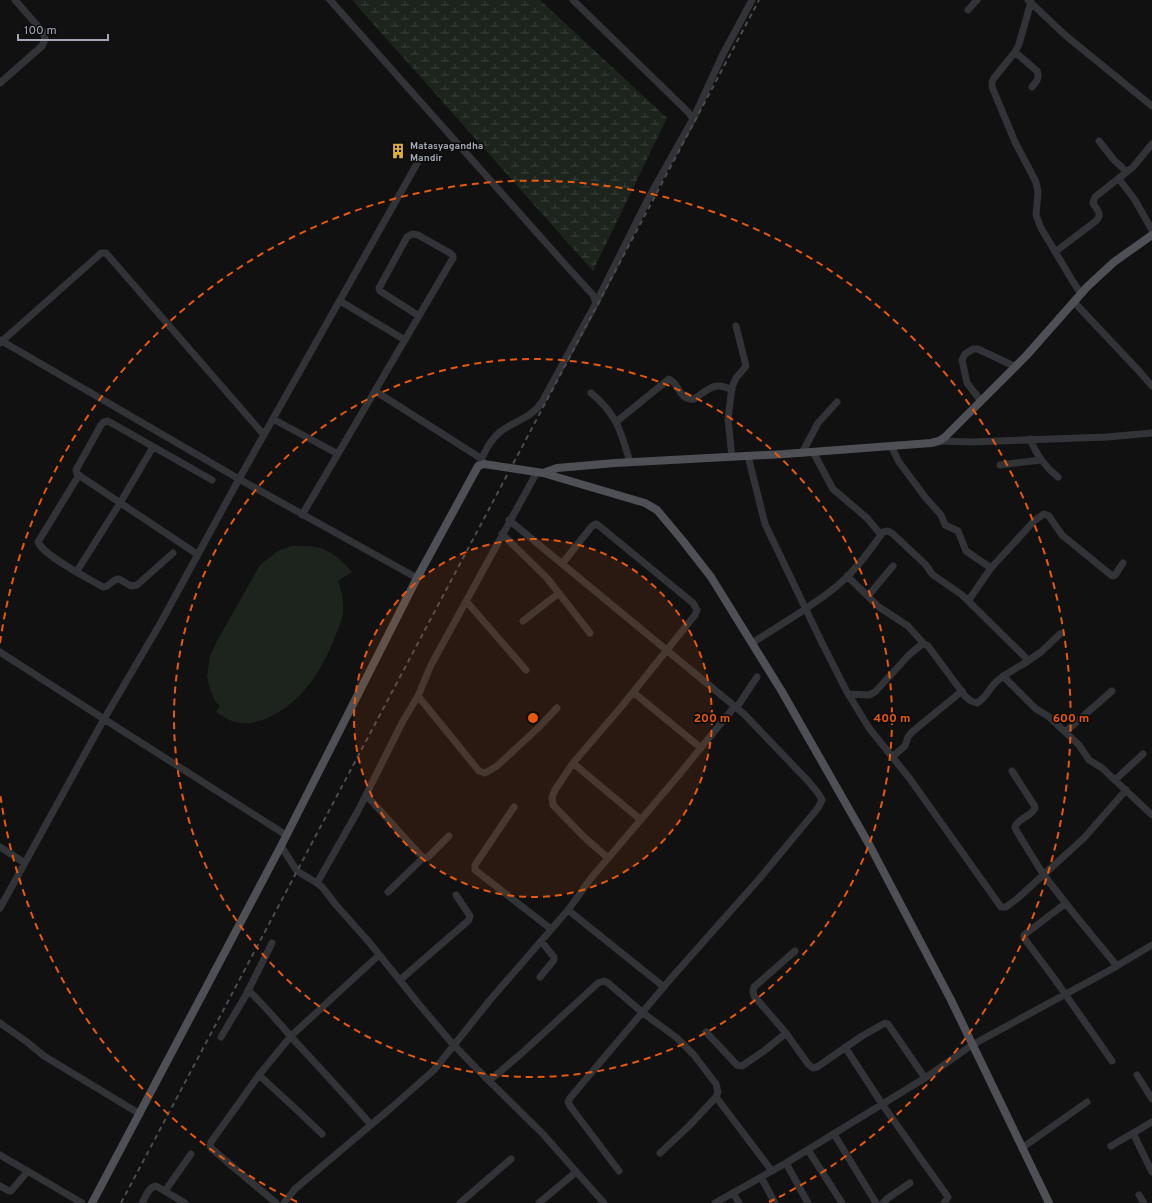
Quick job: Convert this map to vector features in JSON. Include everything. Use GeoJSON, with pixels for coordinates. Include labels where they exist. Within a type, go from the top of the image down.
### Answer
{"type":"FeatureCollection","features":[{"type":"Feature","properties":{"kind":"main road"},"geometry":{"type":"LineString","coordinates":[[540,472],[557,468],[630,462],[802,453],[931,444],[939,441],[945,437],[1016,367],[1081,294],[1114,262],[1152,235]]}},
{"type":"Feature","properties":{"kind":"main road"},"geometry":{"type":"LineString","coordinates":[[92,1203],[281,846],[417,578],[480,463],[540,472],[646,503],[657,510],[711,577],[781,690],[870,846],[951,1000],[1049,1203]]}},
{"type":"Feature","properties":{"kind":"street"},"geometry":{"type":"LineString","coordinates":[[0,83],[42,46],[45,39],[43,32],[15,0]]}},
{"type":"Feature","properties":{"kind":"street"},"geometry":{"type":"LineString","coordinates":[[330,0],[593,294],[596,303]]}},
{"type":"Feature","properties":{"kind":"street"},"geometry":{"type":"LineString","coordinates":[[572,0],[688,112],[692,119]]}},
{"type":"Feature","properties":{"kind":"street"},"geometry":{"type":"LineString","coordinates":[[375,391],[480,463],[488,447],[501,432],[533,413],[538,408],[596,303],[648,199],[692,119],[723,54],[752,0]]}},
{"type":"Feature","properties":{"kind":"street"},"geometry":{"type":"LineString","coordinates":[[968,10],[977,0]]}},
{"type":"Feature","properties":{"kind":"street"},"geometry":{"type":"LineString","coordinates":[[1029,1],[1019,44],[1015,52],[994,78],[992,87],[1015,142],[1036,182],[1038,192],[1036,208],[1040,228],[1081,294]]}},
{"type":"Feature","properties":{"kind":"street"},"geometry":{"type":"LineString","coordinates":[[1029,1],[1065,35],[1152,106]]}},
{"type":"Feature","properties":{"kind":"street"},"geometry":{"type":"LineString","coordinates":[[1015,52],[1039,74],[1032,87]]}},
{"type":"Feature","properties":{"kind":"street"},"geometry":{"type":"LineString","coordinates":[[1099,142],[1114,160],[1127,172]]}},
{"type":"Feature","properties":{"kind":"street"},"geometry":{"type":"LineString","coordinates":[[1055,252],[1096,221],[1100,216],[1093,203],[1093,200],[1133,167],[1152,144]]}},
{"type":"Feature","properties":{"kind":"street"},"geometry":{"type":"LineString","coordinates":[[0,908],[104,719],[160,624],[239,479],[419,160]]}},
{"type":"Feature","properties":{"kind":"street"},"geometry":{"type":"LineString","coordinates":[[1119,179],[1135,200],[1152,230]]}},
{"type":"Feature","properties":{"kind":"street"},"geometry":{"type":"LineString","coordinates":[[302,515],[454,258],[450,252],[418,235],[412,234],[407,237],[379,288],[380,291],[419,316]]}},
{"type":"Feature","properties":{"kind":"street"},"geometry":{"type":"LineString","coordinates":[[264,435],[106,253],[101,253],[0,341],[302,515],[417,578]]}},
{"type":"Feature","properties":{"kind":"street"},"geometry":{"type":"LineString","coordinates":[[340,301],[405,340]]}},
{"type":"Feature","properties":{"kind":"street"},"geometry":{"type":"LineString","coordinates":[[1074,302],[1139,370],[1152,386]]}},
{"type":"Feature","properties":{"kind":"street"},"geometry":{"type":"LineString","coordinates":[[732,457],[728,419],[732,390],[736,378],[746,366],[736,326]]}},
{"type":"Feature","properties":{"kind":"street"},"geometry":{"type":"LineString","coordinates":[[981,401],[967,383],[962,360],[965,354],[978,349],[1016,367]]}},
{"type":"Feature","properties":{"kind":"street"},"geometry":{"type":"LineString","coordinates":[[616,422],[670,379],[681,394],[690,400],[716,386],[725,387],[732,390]]}},
{"type":"Feature","properties":{"kind":"street"},"geometry":{"type":"LineString","coordinates":[[591,393],[607,408],[621,430],[630,462]]}},
{"type":"Feature","properties":{"kind":"street"},"geometry":{"type":"LineString","coordinates":[[802,453],[818,424],[837,402]]}},
{"type":"Feature","properties":{"kind":"street"},"geometry":{"type":"LineString","coordinates":[[273,419],[338,454]]}},
{"type":"Feature","properties":{"kind":"street"},"geometry":{"type":"LineString","coordinates":[[198,554],[77,474],[76,470],[101,425],[108,421],[212,480]]}},
{"type":"Feature","properties":{"kind":"street"},"geometry":{"type":"LineString","coordinates":[[939,441],[971,442],[1030,440],[1107,437],[1152,433]]}},
{"type":"Feature","properties":{"kind":"street"},"geometry":{"type":"LineString","coordinates":[[1030,440],[1034,449],[1047,468],[1058,476]]}},
{"type":"Feature","properties":{"kind":"street"},"geometry":{"type":"LineString","coordinates":[[891,446],[899,462],[925,497],[942,515],[944,525],[958,531],[966,551],[991,568]]}},
{"type":"Feature","properties":{"kind":"street"},"geometry":{"type":"LineString","coordinates":[[77,572],[153,447]]}},
{"type":"Feature","properties":{"kind":"street"},"geometry":{"type":"LineString","coordinates":[[813,452],[833,489],[867,518],[881,535]]}},
{"type":"Feature","properties":{"kind":"street"},"geometry":{"type":"LineString","coordinates":[[748,456],[765,524],[822,643],[849,694],[869,728],[910,778],[1001,907],[1006,907],[1084,838],[1126,790]]}},
{"type":"Feature","properties":{"kind":"street"},"geometry":{"type":"LineString","coordinates":[[1000,465],[1041,460]]}},
{"type":"Feature","properties":{"kind":"street"},"geometry":{"type":"LineString","coordinates":[[317,883],[366,795],[403,721],[418,696],[431,665],[509,520],[540,472]]}},
{"type":"Feature","properties":{"kind":"street"},"geometry":{"type":"LineString","coordinates":[[79,475],[38,542],[40,547],[49,555],[103,587],[107,587],[114,580],[119,579],[127,585],[137,585],[173,553]]}},
{"type":"Feature","properties":{"kind":"street"},"geometry":{"type":"LineString","coordinates":[[968,601],[991,568],[1035,520],[1044,514],[1049,516],[1062,535],[1112,576],[1115,575],[1123,563]]}},
{"type":"Feature","properties":{"kind":"street"},"geometry":{"type":"LineString","coordinates":[[509,520],[736,706],[808,781],[821,797],[821,803],[818,808],[760,878],[664,987],[570,1098],[568,1102],[579,1120],[619,1171]]}},
{"type":"Feature","properties":{"kind":"street"},"geometry":{"type":"LineString","coordinates":[[562,564],[592,526],[596,524],[693,603],[697,610],[695,615],[667,650],[574,763],[555,790],[552,797],[553,805],[584,837],[608,858]]}},
{"type":"Feature","properties":{"kind":"street"},"geometry":{"type":"LineString","coordinates":[[752,643],[806,608],[836,586],[865,558],[881,535],[885,532],[893,534],[926,565],[932,574],[950,586],[968,601],[1024,655],[1026,658],[1025,663]]}},
{"type":"Feature","properties":{"kind":"street"},"geometry":{"type":"LineString","coordinates":[[502,534],[535,565],[560,593],[590,632]]}},
{"type":"Feature","properties":{"kind":"street"},"geometry":{"type":"LineString","coordinates":[[868,596],[892,566]]}},
{"type":"Feature","properties":{"kind":"street"},"geometry":{"type":"LineString","coordinates":[[847,576],[879,607],[908,626],[924,644],[928,646],[962,691],[971,701],[977,703],[990,688],[1004,676],[1035,657],[1060,634]]}},
{"type":"Feature","properties":{"kind":"street"},"geometry":{"type":"LineString","coordinates":[[524,621],[560,593]]}},
{"type":"Feature","properties":{"kind":"street"},"geometry":{"type":"LineString","coordinates":[[466,601],[526,670]]}},
{"type":"Feature","properties":{"kind":"street"},"geometry":{"type":"LineString","coordinates":[[849,694],[869,695],[875,692],[919,645],[924,644]]}},
{"type":"Feature","properties":{"kind":"street"},"geometry":{"type":"LineString","coordinates":[[0,652],[286,835]]}},
{"type":"Feature","properties":{"kind":"street"},"geometry":{"type":"LineString","coordinates":[[1004,676],[1036,709],[1048,716],[1079,745],[1089,760],[1102,768],[1152,815]]}},
{"type":"Feature","properties":{"kind":"street"},"geometry":{"type":"LineString","coordinates":[[284,1203],[295,1189],[434,1070],[453,1044],[568,910],[592,877],[736,706],[757,678]]}},
{"type":"Feature","properties":{"kind":"street"},"geometry":{"type":"LineString","coordinates":[[1065,732],[1112,690]]}},
{"type":"Feature","properties":{"kind":"street"},"geometry":{"type":"LineString","coordinates":[[892,757],[905,746],[908,737],[912,732],[962,691]]}},
{"type":"Feature","properties":{"kind":"street"},"geometry":{"type":"LineString","coordinates":[[633,692],[701,748]]}},
{"type":"Feature","properties":{"kind":"street"},"geometry":{"type":"LineString","coordinates":[[418,696],[479,771],[485,773],[497,766],[557,708]]}},
{"type":"Feature","properties":{"kind":"street"},"geometry":{"type":"LineString","coordinates":[[1115,780],[1143,754]]}},
{"type":"Feature","properties":{"kind":"street"},"geometry":{"type":"LineString","coordinates":[[574,763],[641,820]]}},
{"type":"Feature","properties":{"kind":"street"},"geometry":{"type":"LineString","coordinates":[[1012,771],[1035,808],[1018,822],[1016,827],[1044,874],[1117,966]]}},
{"type":"Feature","properties":{"kind":"street"},"geometry":{"type":"LineString","coordinates":[[366,795],[423,858]]}},
{"type":"Feature","properties":{"kind":"street"},"geometry":{"type":"LineString","coordinates":[[514,807],[476,865],[476,870],[551,929]]}},
{"type":"Feature","properties":{"kind":"street"},"geometry":{"type":"LineString","coordinates":[[388,892],[423,858],[428,857],[449,836]]}},
{"type":"Feature","properties":{"kind":"street"},"geometry":{"type":"LineString","coordinates":[[281,846],[297,871],[323,888],[453,1044],[542,1133],[604,1203]]}},
{"type":"Feature","properties":{"kind":"street"},"geometry":{"type":"LineString","coordinates":[[0,847],[25,863]]}},
{"type":"Feature","properties":{"kind":"street"},"geometry":{"type":"LineString","coordinates":[[400,980],[469,920],[470,916],[456,895]]}},
{"type":"Feature","properties":{"kind":"street"},"geometry":{"type":"LineString","coordinates":[[1066,903],[1024,935],[1024,938],[1066,994],[1112,1061]]}},
{"type":"Feature","properties":{"kind":"street"},"geometry":{"type":"LineString","coordinates":[[568,910],[664,987]]}},
{"type":"Feature","properties":{"kind":"street"},"geometry":{"type":"LineString","coordinates":[[540,977],[554,960],[554,957],[541,941]]}},
{"type":"Feature","properties":{"kind":"street"},"geometry":{"type":"LineString","coordinates":[[221,1037],[248,990],[272,943]]}},
{"type":"Feature","properties":{"kind":"street"},"geometry":{"type":"LineString","coordinates":[[715,1203],[808,1150],[925,1078],[972,1045],[1117,966],[1152,945]]}},
{"type":"Feature","properties":{"kind":"street"},"geometry":{"type":"LineString","coordinates":[[795,951],[754,987],[753,991],[754,996],[786,1033],[808,1064],[814,1068],[862,1036],[885,1023],[888,1024],[925,1078]]}},
{"type":"Feature","properties":{"kind":"street"},"geometry":{"type":"LineString","coordinates":[[276,1203],[212,1149],[210,1146],[211,1142],[259,1075],[291,1036],[379,955]]}},
{"type":"Feature","properties":{"kind":"street"},"geometry":{"type":"LineString","coordinates":[[489,1081],[601,981],[608,983],[643,1013],[677,1038],[694,1054],[716,1084],[718,1092],[716,1097],[689,1126],[660,1153]]}},
{"type":"Feature","properties":{"kind":"street"},"geometry":{"type":"LineString","coordinates":[[248,990],[266,1007],[371,1125]]}},
{"type":"Feature","properties":{"kind":"street"},"geometry":{"type":"LineString","coordinates":[[0,1023],[44,1056],[140,1114]]}},
{"type":"Feature","properties":{"kind":"street"},"geometry":{"type":"LineString","coordinates":[[706,1032],[737,1065],[742,1066],[764,1051],[786,1033]]}},
{"type":"Feature","properties":{"kind":"street"},"geometry":{"type":"LineString","coordinates":[[845,1047],[882,1104],[948,1197],[944,1203]]}},
{"type":"Feature","properties":{"kind":"street"},"geometry":{"type":"LineString","coordinates":[[1137,1074],[1152,1099]]}},
{"type":"Feature","properties":{"kind":"street"},"geometry":{"type":"LineString","coordinates":[[259,1075],[322,1134]]}},
{"type":"Feature","properties":{"kind":"street"},"geometry":{"type":"LineString","coordinates":[[716,1097],[772,1171]]}},
{"type":"Feature","properties":{"kind":"street"},"geometry":{"type":"LineString","coordinates":[[1022,1148],[1087,1102]]}},
{"type":"Feature","properties":{"kind":"street"},"geometry":{"type":"LineString","coordinates":[[1112,1146],[1152,1122]]}},
{"type":"Feature","properties":{"kind":"street"},"geometry":{"type":"LineString","coordinates":[[1133,1133],[1152,1172]]}},
{"type":"Feature","properties":{"kind":"street"},"geometry":{"type":"LineString","coordinates":[[834,1134],[876,1203]]}},
{"type":"Feature","properties":{"kind":"street"},"geometry":{"type":"LineString","coordinates":[[808,1150],[842,1203]]}},
{"type":"Feature","properties":{"kind":"street"},"geometry":{"type":"LineString","coordinates":[[165,1192],[191,1154]]}},
{"type":"Feature","properties":{"kind":"street"},"geometry":{"type":"LineString","coordinates":[[0,1155],[82,1203]]}},
{"type":"Feature","properties":{"kind":"street"},"geometry":{"type":"LineString","coordinates":[[460,1203],[511,1159]]}},
{"type":"Feature","properties":{"kind":"street"},"geometry":{"type":"LineString","coordinates":[[786,1163],[808,1203]]}},
{"type":"Feature","properties":{"kind":"street"},"geometry":{"type":"LineString","coordinates":[[0,1186],[11,1191],[28,1171]]}},
{"type":"Feature","properties":{"kind":"street"},"geometry":{"type":"LineString","coordinates":[[539,1203],[576,1172]]}},
{"type":"Feature","properties":{"kind":"street"},"geometry":{"type":"LineString","coordinates":[[761,1177],[775,1203]]}},
{"type":"Feature","properties":{"kind":"street"},"geometry":{"type":"LineString","coordinates":[[883,1203],[888,1198],[910,1184]]}},
{"type":"Feature","properties":{"kind":"street"},"geometry":{"type":"LineString","coordinates":[[142,1203],[150,1188],[153,1186],[156,1186],[185,1203]]}},
{"type":"Feature","properties":{"kind":"street"},"geometry":{"type":"LineString","coordinates":[[733,1193],[739,1203]]}},
{"type":"Feature","properties":{"kind":"street"},"geometry":{"type":"LineString","coordinates":[[1139,1196],[1144,1203]]}},
{"type":"Feature","properties":{"kind":"green space"},"geometry":{"type":"Polygon","coordinates":[[[352,0],[540,0],[667,118],[593,271],[352,0]]]}},
{"type":"Feature","properties":{"kind":"green space"},"geometry":{"type":"Polygon","coordinates":[[[291,546],[311,546],[326,550],[340,559],[352,572],[338,581],[343,601],[342,619],[324,662],[309,685],[300,695],[279,712],[264,719],[247,723],[234,722],[216,712],[220,706],[215,701],[207,677],[210,656],[260,565],[278,551],[291,546]]]}},
{"type":"Feature","properties":{"kind":"railway"},"geometry":{"type":"LineString","coordinates":[[121,1203],[759,0]]}},
{"type":"Feature","properties":{"kind":"place","name":"Matasyagandha Mandir"},"geometry":{"type":"Point","coordinates":[398,151]}}]}
